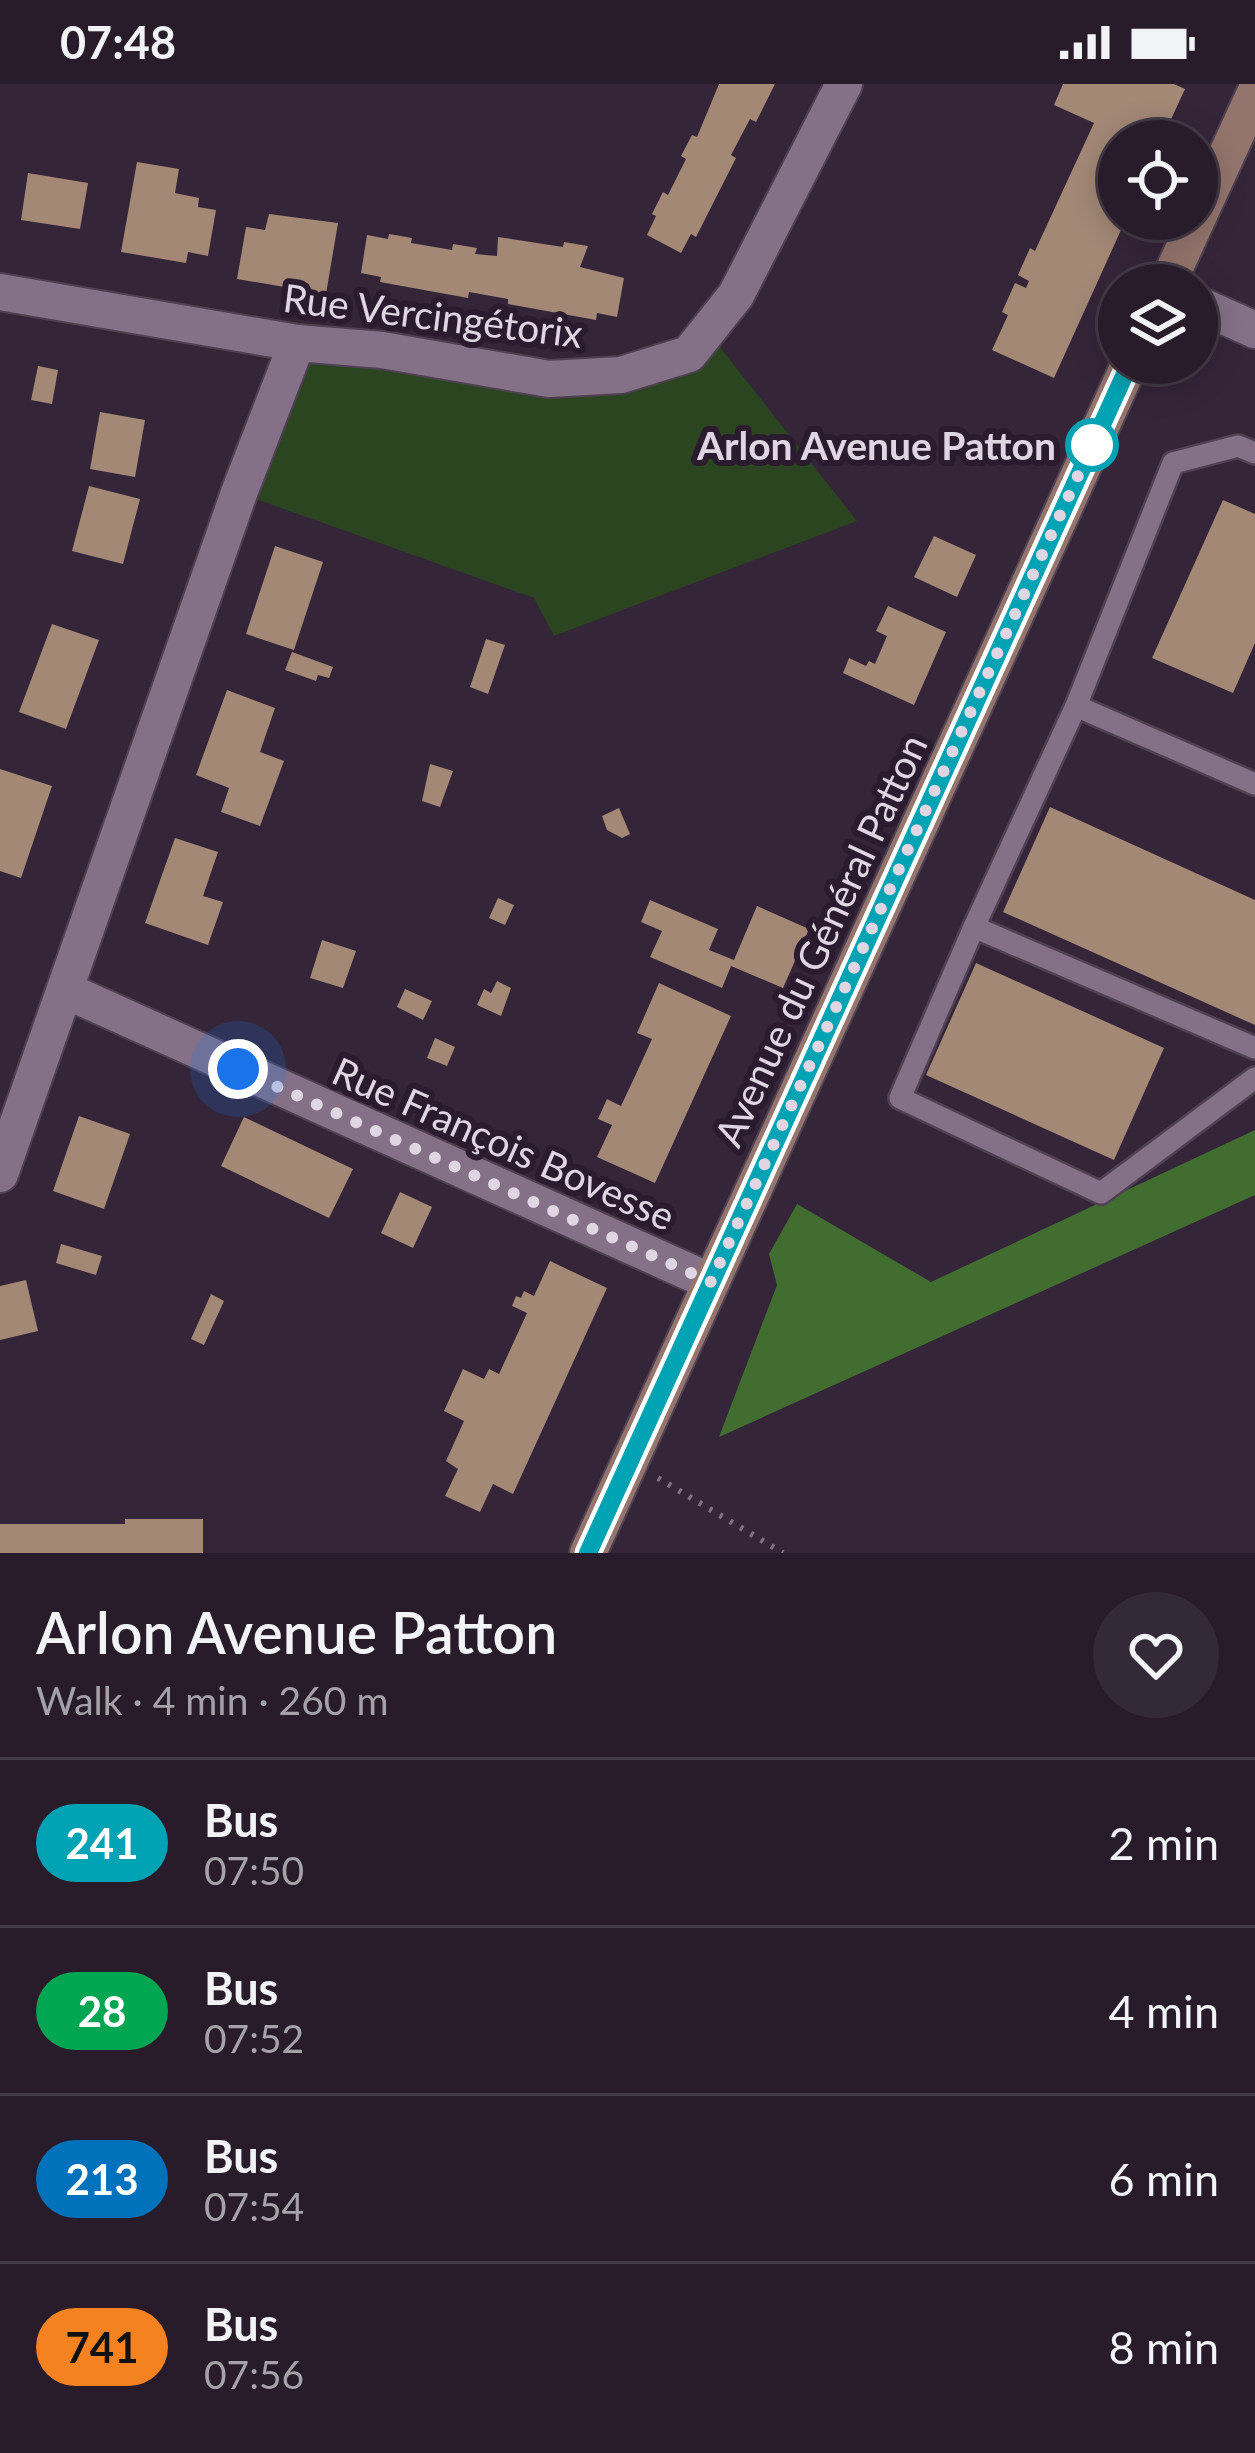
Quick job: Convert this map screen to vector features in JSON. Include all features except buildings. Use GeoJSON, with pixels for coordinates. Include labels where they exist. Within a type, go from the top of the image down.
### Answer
{"type":"FeatureCollection","features":[{"type":"Feature","properties":{"kind":"main road"},"geometry":{"type":"LineString","coordinates":[[1177,264],[1255,93]]}},
{"type":"Feature","properties":{"kind":"main road","name":"Avenue du Général Patton"},"geometry":{"type":"LineString","coordinates":[[588,1553],[1120,384]]}},
{"type":"Feature","properties":{"kind":"street","name":"Rue Vercingétorix"},"geometry":{"type":"LineString","coordinates":[[0,292],[297,344],[382,350],[549,379],[621,375],[689,353],[736,295],[844,84]]}},
{"type":"Feature","properties":{"kind":"street"},"geometry":{"type":"LineString","coordinates":[[1218,313],[1255,330]]}},
{"type":"Feature","properties":{"kind":"street"},"geometry":{"type":"LineString","coordinates":[[0,1174],[239,493],[297,344]]}},
{"type":"Feature","properties":{"kind":"street","name":"Rue François Bovesse"},"geometry":{"type":"LineString","coordinates":[[67,991],[711,1282]]}},
{"type":"Feature","properties":{"kind":"lane"},"geometry":{"type":"LineString","coordinates":[[1255,453],[1238,446],[1174,464],[1076,706],[900,1098],[1101,1193],[1255,1078]]}},
{"type":"Feature","properties":{"kind":"lane"},"geometry":{"type":"LineString","coordinates":[[1076,706],[1253,777]]}},
{"type":"Feature","properties":{"kind":"lane"},"geometry":{"type":"LineString","coordinates":[[974,927],[1255,1048]]}},
{"type":"Feature","properties":{"kind":"path"},"geometry":{"type":"LineString","coordinates":[[628,1462],[697,1498],[783,1553]]}},
{"type":"Feature","properties":{"kind":"green space"},"geometry":{"type":"Polygon","coordinates":[[[708,332],[857,521],[554,636],[534,598],[239,493],[297,343],[549,379],[708,332]]]}},
{"type":"Feature","properties":{"kind":"green space"},"geometry":{"type":"Polygon","coordinates":[[[1255,1130],[1255,1195],[719,1437],[777,1285],[769,1254],[797,1204],[931,1282],[1255,1130]]]}},
{"type":"Feature","properties":{"kind":"bus line","name":"241"},"geometry":{"type":"LineString","coordinates":[[588,1553],[1120,384]]}},
{"type":"Feature","properties":{"kind":"place","name":"Arlon Avenue Patton"},"geometry":{"type":"Point","coordinates":[1092,445]}},
{"type":"Feature","properties":{"kind":"route"},"geometry":{"type":"LineString","coordinates":[[238,1069],[711,1282],[1092,445]]}}]}
